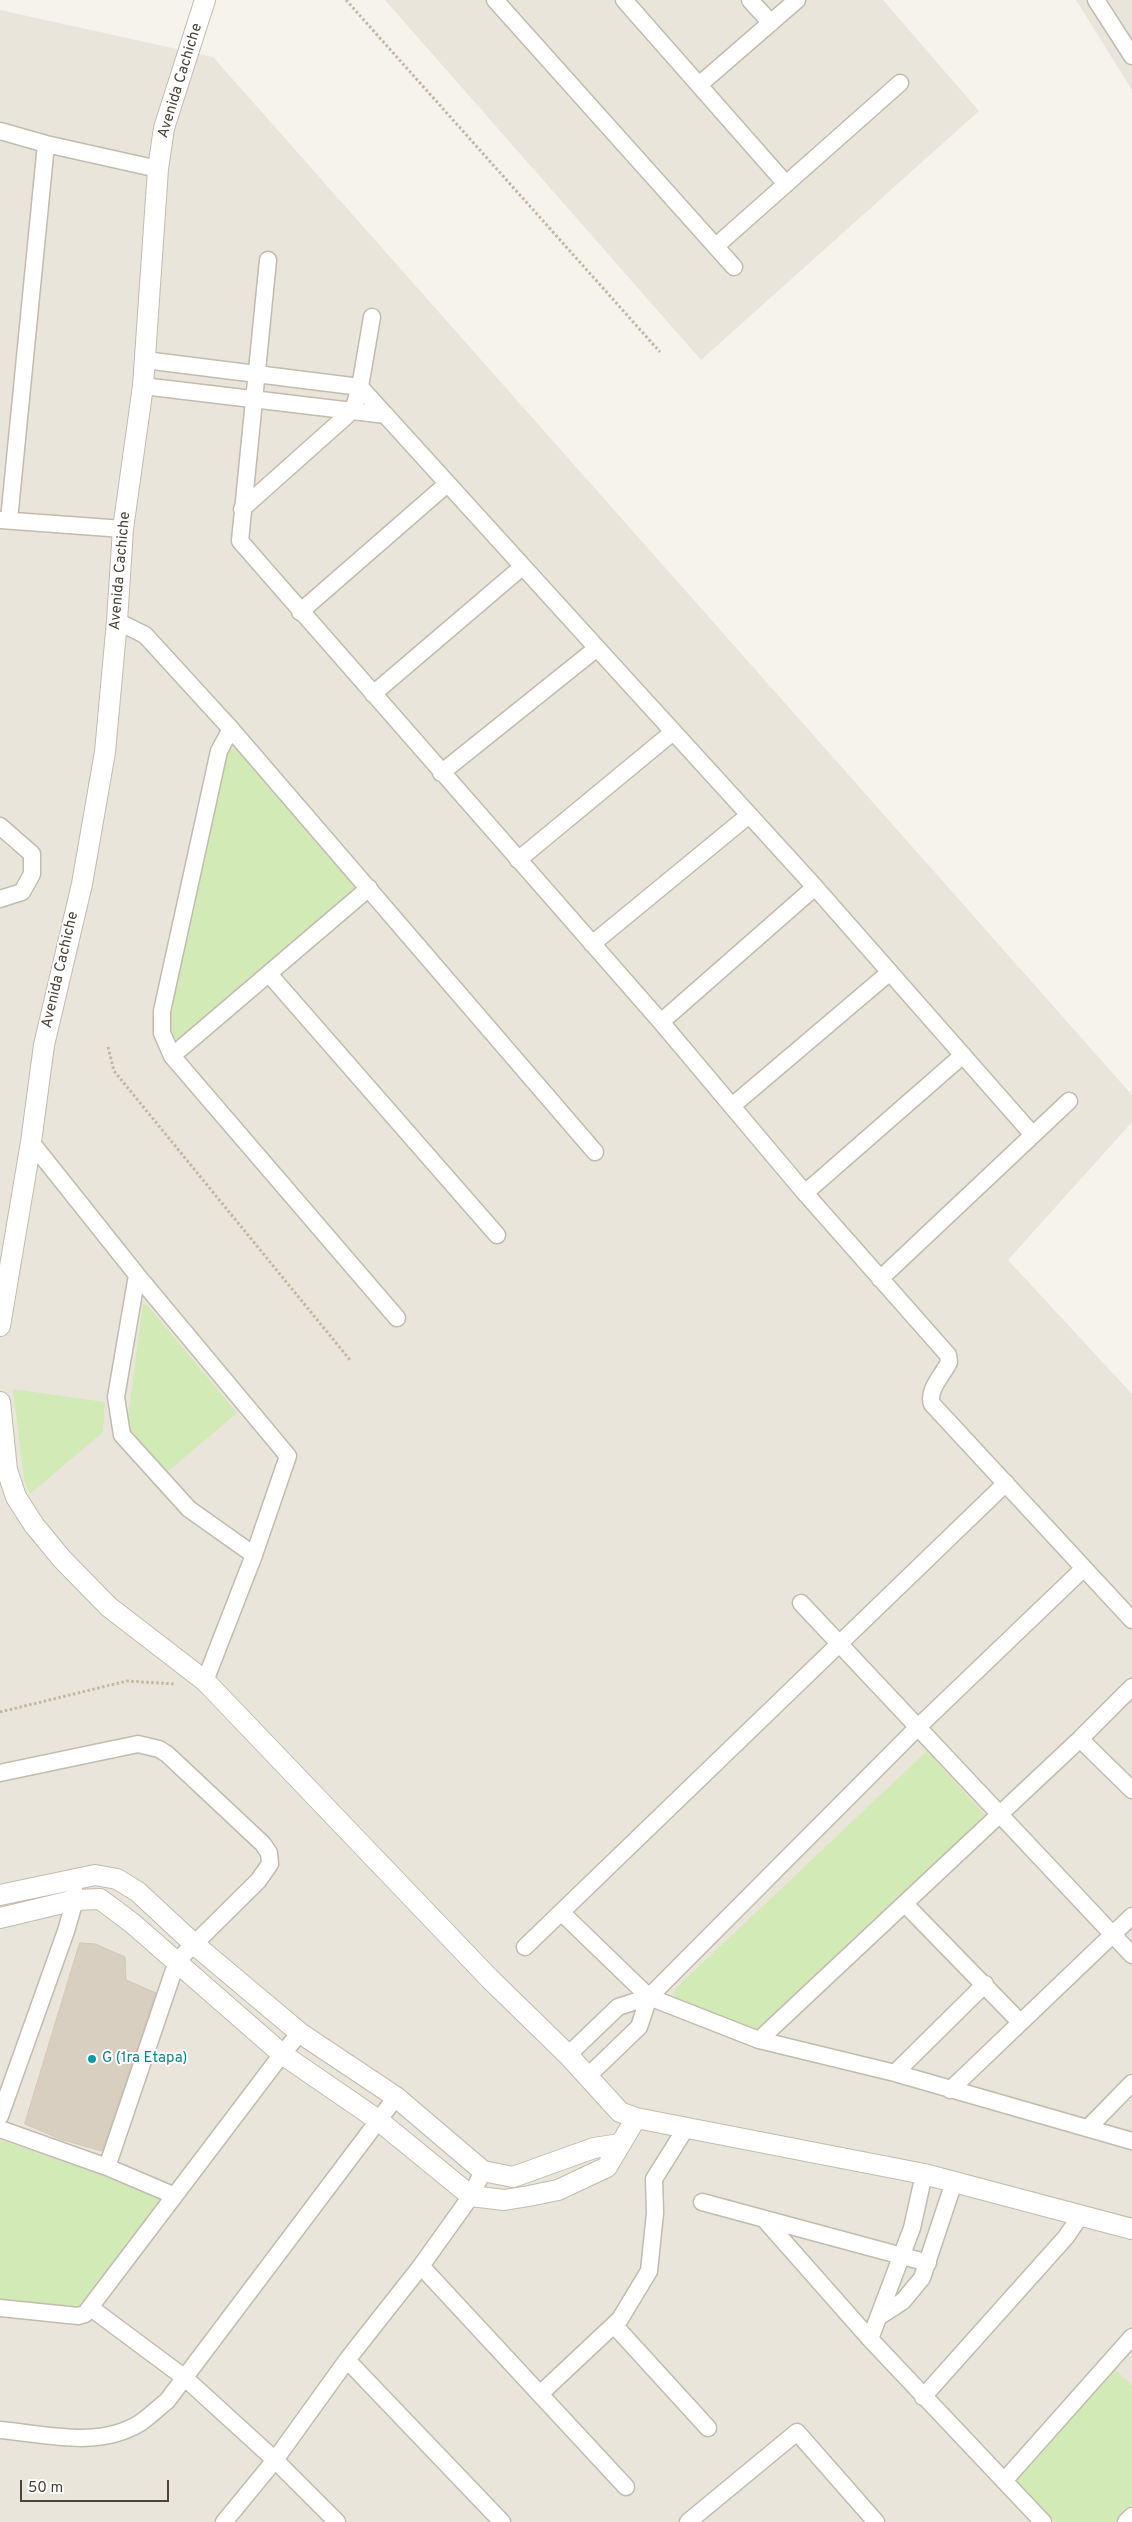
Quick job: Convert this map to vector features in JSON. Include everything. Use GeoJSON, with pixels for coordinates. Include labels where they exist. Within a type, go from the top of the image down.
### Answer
{"type":"FeatureCollection","features":[{"type":"Feature","properties":{"kind":"street","name":"Avenida Cachiche"},"geometry":{"type":"LineString","coordinates":[[0,1326],[31,1142],[44,1046],[82,884],[104,752],[117,621],[123,529],[145,360],[158,169],[164,128],[205,0]]}},
{"type":"Feature","properties":{"kind":"street"},"geometry":{"type":"LineString","coordinates":[[495,0],[734,267]]}},
{"type":"Feature","properties":{"kind":"street"},"geometry":{"type":"LineString","coordinates":[[624,0],[786,184]]}},
{"type":"Feature","properties":{"kind":"street"},"geometry":{"type":"LineString","coordinates":[[750,0],[770,23]]}},
{"type":"Feature","properties":{"kind":"street"},"geometry":{"type":"LineString","coordinates":[[699,85],[797,0]]}},
{"type":"Feature","properties":{"kind":"street"},"geometry":{"type":"LineString","coordinates":[[1096,0],[1132,56]]}},
{"type":"Feature","properties":{"kind":"street"},"geometry":{"type":"LineString","coordinates":[[716,246],[900,83]]}},
{"type":"Feature","properties":{"kind":"street"},"geometry":{"type":"LineString","coordinates":[[0,131],[46,144],[158,169]]}},
{"type":"Feature","properties":{"kind":"street"},"geometry":{"type":"LineString","coordinates":[[46,144],[4,520],[123,529]]}},
{"type":"Feature","properties":{"kind":"street"},"geometry":{"type":"LineString","coordinates":[[268,260],[240,541],[300,612],[661,1022],[805,1193],[948,1355],[949,1362],[930,1398],[932,1404],[1132,1620]]}},
{"type":"Feature","properties":{"kind":"street"},"geometry":{"type":"LineString","coordinates":[[242,509],[353,410],[360,387],[372,317]]}},
{"type":"Feature","properties":{"kind":"street"},"geometry":{"type":"LineString","coordinates":[[145,360],[360,387],[815,887],[1033,1135]]}},
{"type":"Feature","properties":{"kind":"street"},"geometry":{"type":"LineString","coordinates":[[142,386],[386,415]]}},
{"type":"Feature","properties":{"kind":"street"},"geometry":{"type":"LineString","coordinates":[[300,612],[447,484]]}},
{"type":"Feature","properties":{"kind":"street"},"geometry":{"type":"LineString","coordinates":[[373,694],[522,567]]}},
{"type":"Feature","properties":{"kind":"street"},"geometry":{"type":"LineString","coordinates":[[117,621],[145,635],[231,729],[595,1152]]}},
{"type":"Feature","properties":{"kind":"street"},"geometry":{"type":"LineString","coordinates":[[441,773],[597,648]]}},
{"type":"Feature","properties":{"kind":"street"},"geometry":{"type":"LineString","coordinates":[[231,729],[219,751],[162,1011],[162,1033],[172,1056],[397,1318]]}},
{"type":"Feature","properties":{"kind":"street"},"geometry":{"type":"LineString","coordinates":[[518,860],[673,732]]}},
{"type":"Feature","properties":{"kind":"street"},"geometry":{"type":"LineString","coordinates":[[592,944],[749,815]]}},
{"type":"Feature","properties":{"kind":"street"},"geometry":{"type":"LineString","coordinates":[[0,826],[32,854],[32,874],[22,892],[0,898]]}},
{"type":"Feature","properties":{"kind":"street"},"geometry":{"type":"LineString","coordinates":[[661,1022],[815,887]]}},
{"type":"Feature","properties":{"kind":"street"},"geometry":{"type":"LineString","coordinates":[[172,1056],[369,888]]}},
{"type":"Feature","properties":{"kind":"street"},"geometry":{"type":"LineString","coordinates":[[732,1106],[890,972]]}},
{"type":"Feature","properties":{"kind":"street"},"geometry":{"type":"LineString","coordinates":[[269,974],[497,1235]]}},
{"type":"Feature","properties":{"kind":"street"},"geometry":{"type":"LineString","coordinates":[[805,1193],[963,1055]]}},
{"type":"Feature","properties":{"kind":"street"},"geometry":{"type":"LineString","coordinates":[[880,1279],[1070,1101]]}},
{"type":"Feature","properties":{"kind":"street"},"geometry":{"type":"LineString","coordinates":[[31,1142],[288,1456],[254,1556],[205,1681]]}},
{"type":"Feature","properties":{"kind":"street"},"geometry":{"type":"LineString","coordinates":[[138,1275],[116,1397],[122,1435],[189,1509],[254,1556]]}},
{"type":"Feature","properties":{"kind":"street"},"geometry":{"type":"LineString","coordinates":[[0,1402],[7,1470],[16,1497],[34,1525],[109,1607],[205,1681],[490,1979],[568,2055],[620,2112],[636,2118],[924,2174],[1132,2229]]}},
{"type":"Feature","properties":{"kind":"street"},"geometry":{"type":"LineString","coordinates":[[525,1947],[1006,1483]]}},
{"type":"Feature","properties":{"kind":"street"},"geometry":{"type":"LineString","coordinates":[[588,2076],[639,2028],[649,1997],[917,1728],[1083,1569]]}},
{"type":"Feature","properties":{"kind":"street"},"geometry":{"type":"LineString","coordinates":[[801,1603],[1132,1955]]}},
{"type":"Feature","properties":{"kind":"street"},"geometry":{"type":"LineString","coordinates":[[759,2040],[1080,1739],[1132,1687]]}},
{"type":"Feature","properties":{"kind":"street"},"geometry":{"type":"LineString","coordinates":[[1080,1739],[1132,1790]]}},
{"type":"Feature","properties":{"kind":"street"},"geometry":{"type":"LineString","coordinates":[[0,1773],[138,1744],[159,1749],[167,1754],[262,1844],[269,1853],[270,1864],[261,1877],[176,1961],[106,2167]]}},
{"type":"Feature","properties":{"kind":"street"},"geometry":{"type":"LineString","coordinates":[[0,1895],[95,1875],[117,1879],[138,1892],[194,1944],[300,2033],[396,2097],[483,2171],[513,2177],[594,2148],[620,2144]]}},
{"type":"Feature","properties":{"kind":"street"},"geometry":{"type":"LineString","coordinates":[[0,2116],[75,1900],[72,1880]]}},
{"type":"Feature","properties":{"kind":"street"},"geometry":{"type":"LineString","coordinates":[[0,1918],[75,1900],[100,1899],[176,1961],[282,2054],[378,2120],[471,2196],[504,2200],[558,2190],[607,2167],[636,2118]]}},
{"type":"Feature","properties":{"kind":"street"},"geometry":{"type":"LineString","coordinates":[[905,1904],[1020,2022]]}},
{"type":"Feature","properties":{"kind":"street"},"geometry":{"type":"LineString","coordinates":[[561,1912],[649,1997],[759,2040],[895,2074],[1132,2141]]}},
{"type":"Feature","properties":{"kind":"street"},"geometry":{"type":"LineString","coordinates":[[950,2090],[1132,1916]]}},
{"type":"Feature","properties":{"kind":"street"},"geometry":{"type":"LineString","coordinates":[[895,2074],[985,1984]]}},
{"type":"Feature","properties":{"kind":"street"},"geometry":{"type":"LineString","coordinates":[[568,2055],[618,2007],[649,1997]]}},
{"type":"Feature","properties":{"kind":"street"},"geometry":{"type":"LineString","coordinates":[[0,2308],[78,2316],[85,2314],[173,2195],[300,2033]]}},
{"type":"Feature","properties":{"kind":"street"},"geometry":{"type":"LineString","coordinates":[[1088,2128],[1132,2083]]}},
{"type":"Feature","properties":{"kind":"street"},"geometry":{"type":"LineString","coordinates":[[0,2430],[89,2439],[118,2433],[140,2423],[167,2401],[396,2097]]}},
{"type":"Feature","properties":{"kind":"street"},"geometry":{"type":"LineString","coordinates":[[540,2394],[614,2325],[649,2271],[655,2212],[654,2179],[686,2128]]}},
{"type":"Feature","properties":{"kind":"street"},"geometry":{"type":"LineString","coordinates":[[0,2129],[106,2167],[173,2195]]}},
{"type":"Feature","properties":{"kind":"street"},"geometry":{"type":"LineString","coordinates":[[224,2522],[274,2460],[346,2360],[421,2266],[471,2196],[483,2171]]}},
{"type":"Feature","properties":{"kind":"street"},"geometry":{"type":"LineString","coordinates":[[870,2340],[912,2228],[924,2174]]}},
{"type":"Feature","properties":{"kind":"street"},"geometry":{"type":"LineString","coordinates":[[880,2316],[903,2301],[922,2278],[954,2182]]}},
{"type":"Feature","properties":{"kind":"street"},"geometry":{"type":"LineString","coordinates":[[702,2202],[928,2263]]}},
{"type":"Feature","properties":{"kind":"street"},"geometry":{"type":"LineString","coordinates":[[924,2397],[1066,2238],[1081,2215]]}},
{"type":"Feature","properties":{"kind":"street"},"geometry":{"type":"LineString","coordinates":[[764,2219],[870,2340],[1043,2522]]}},
{"type":"Feature","properties":{"kind":"street"},"geometry":{"type":"LineString","coordinates":[[421,2266],[626,2487]]}},
{"type":"Feature","properties":{"kind":"street"},"geometry":{"type":"LineString","coordinates":[[91,2308],[184,2378],[274,2460],[337,2522]]}},
{"type":"Feature","properties":{"kind":"street"},"geometry":{"type":"LineString","coordinates":[[614,2325],[708,2428]]}},
{"type":"Feature","properties":{"kind":"street"},"geometry":{"type":"LineString","coordinates":[[1004,2481],[1132,2337]]}},
{"type":"Feature","properties":{"kind":"street"},"geometry":{"type":"LineString","coordinates":[[346,2360],[502,2522]]}},
{"type":"Feature","properties":{"kind":"street"},"geometry":{"type":"LineString","coordinates":[[688,2522],[797,2432],[876,2522]]}},
{"type":"Feature","properties":{"kind":"street"},"geometry":{"type":"LineString","coordinates":[[1126,2522],[1132,2516]]}},
{"type":"Feature","properties":{"kind":"path"},"geometry":{"type":"LineString","coordinates":[[346,0],[660,352]]}},
{"type":"Feature","properties":{"kind":"path"},"geometry":{"type":"LineString","coordinates":[[108,1047],[114,1071],[350,1360]]}},
{"type":"Feature","properties":{"kind":"path"},"geometry":{"type":"LineString","coordinates":[[0,1712],[127,1681],[172,1684],[205,1681]]}},
{"type":"Feature","properties":{"kind":"shaded area"},"geometry":{"type":"Polygon","coordinates":[[[385,0],[883,0],[979,111],[701,360],[385,0]]]}},
{"type":"Feature","properties":{"kind":"shaded area"},"geometry":{"type":"Polygon","coordinates":[[[1076,0],[1132,0],[1132,90],[1076,0]]]}},
{"type":"Feature","properties":{"kind":"shaded area"},"geometry":{"type":"Polygon","coordinates":[[[0,10],[213,57],[1132,1095],[1132,1122],[1008,1260],[1132,1394],[1132,2522],[0,2522],[0,10]]]}},
{"type":"Feature","properties":{"kind":"green space"},"geometry":{"type":"Polygon","coordinates":[[[236,747],[358,887],[357,893],[183,1041],[173,1038],[170,1011],[225,753],[236,747]]]}},
{"type":"Feature","properties":{"kind":"green space"},"geometry":{"type":"Polygon","coordinates":[[[143,1304],[148,1306],[237,1413],[166,1473],[127,1425],[143,1304]]]}},
{"type":"Feature","properties":{"kind":"green space"},"geometry":{"type":"Polygon","coordinates":[[[13,1389],[105,1402],[103,1432],[30,1494],[24,1480],[13,1389]]]}},
{"type":"Feature","properties":{"kind":"green space"},"geometry":{"type":"Polygon","coordinates":[[[927,1751],[995,1826],[768,2039],[673,2001],[675,1989],[927,1751]]]}},
{"type":"Feature","properties":{"kind":"green space"},"geometry":{"type":"Polygon","coordinates":[[[0,2140],[165,2196],[81,2311],[0,2304],[0,2140]]]}},
{"type":"Feature","properties":{"kind":"green space"},"geometry":{"type":"Polygon","coordinates":[[[1115,2370],[1132,2385],[1132,2504],[1115,2522],[1055,2522],[1016,2482],[1115,2370]]]}},
{"type":"Feature","properties":{"kind":"building","name":"G (1ra Etapa)"},"geometry":{"type":"Polygon","coordinates":[[[80,1943],[95,1944],[125,1957],[126,1980],[156,1993],[102,2151],[60,2139],[25,2124],[80,1943]]]}},
{"type":"Feature","properties":{"kind":"place","name":"G (1ra Etapa)"},"geometry":{"type":"Point","coordinates":[92,2059]}}]}
